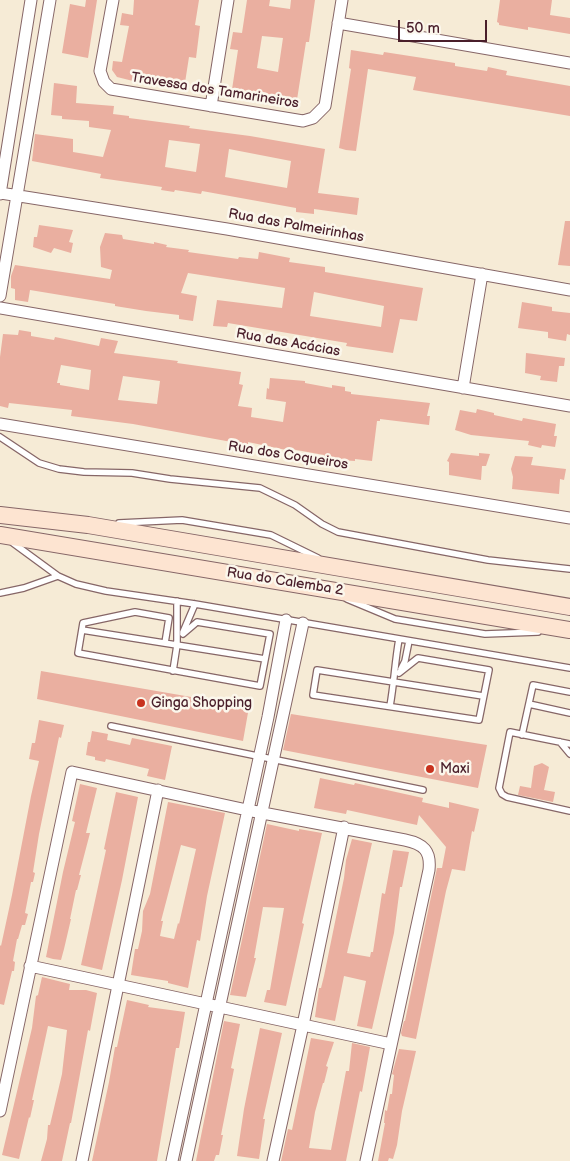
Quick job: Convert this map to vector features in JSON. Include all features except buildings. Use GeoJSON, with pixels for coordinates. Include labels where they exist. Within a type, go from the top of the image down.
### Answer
{"type":"FeatureCollection","features":[{"type":"Feature","properties":{"kind":"main road","name":"Rua do Calemba 2"},"geometry":{"type":"LineString","coordinates":[[0,515],[88,525],[570,607]]}},
{"type":"Feature","properties":{"kind":"main road","name":"Rua do Calemba 2"},"geometry":{"type":"LineString","coordinates":[[1,535],[570,630]]}},
{"type":"Feature","properties":{"kind":"street"},"geometry":{"type":"LineString","coordinates":[[0,193],[31,0]]}},
{"type":"Feature","properties":{"kind":"street"},"geometry":{"type":"LineString","coordinates":[[0,296],[50,0]]}},
{"type":"Feature","properties":{"kind":"street","name":"Travessa dos Tamarineiros"},"geometry":{"type":"LineString","coordinates":[[113,0],[100,71],[104,82],[111,89],[303,121],[313,118],[325,106],[342,0]]}},
{"type":"Feature","properties":{"kind":"street"},"geometry":{"type":"LineString","coordinates":[[210,106],[228,0]]}},
{"type":"Feature","properties":{"kind":"street"},"geometry":{"type":"LineString","coordinates":[[338,23],[570,62]]}},
{"type":"Feature","properties":{"kind":"street","name":"Rua das Palmeirinhas"},"geometry":{"type":"LineString","coordinates":[[0,193],[218,228],[570,290]]}},
{"type":"Feature","properties":{"kind":"street"},"geometry":{"type":"LineString","coordinates":[[462,388],[482,274]]}},
{"type":"Feature","properties":{"kind":"street","name":"Rua das Acácias"},"geometry":{"type":"LineString","coordinates":[[0,308],[570,406]]}},
{"type":"Feature","properties":{"kind":"street","name":"Rua dos Coqueiros"},"geometry":{"type":"LineString","coordinates":[[0,424],[570,518]]}},
{"type":"Feature","properties":{"kind":"street"},"geometry":{"type":"LineString","coordinates":[[172,1161],[268,717],[286,620]]}},
{"type":"Feature","properties":{"kind":"street"},"geometry":{"type":"LineString","coordinates":[[186,1161],[303,623]]}},
{"type":"Feature","properties":{"kind":"street"},"geometry":{"type":"LineString","coordinates":[[0,1111],[72,772],[247,810],[416,842],[424,847],[429,858],[429,870],[366,1161]]}},
{"type":"Feature","properties":{"kind":"street"},"geometry":{"type":"LineString","coordinates":[[82,1161],[158,790]]}},
{"type":"Feature","properties":{"kind":"street"},"geometry":{"type":"LineString","coordinates":[[273,1161],[304,1025],[344,827]]}},
{"type":"Feature","properties":{"kind":"street"},"geometry":{"type":"LineString","coordinates":[[30,966],[391,1044]]}},
{"type":"Feature","properties":{"kind":"lane"},"geometry":{"type":"LineString","coordinates":[[0,436],[39,462],[60,469],[84,472],[132,473],[260,488],[295,505],[338,532],[488,560],[570,569]]}},
{"type":"Feature","properties":{"kind":"lane"},"geometry":{"type":"LineString","coordinates":[[1,535],[58,576],[76,584],[106,591],[177,601],[570,668]]}},
{"type":"Feature","properties":{"kind":"lane"},"geometry":{"type":"LineString","coordinates":[[0,594],[58,576]]}},
{"type":"Feature","properties":{"kind":"lane"},"geometry":{"type":"LineString","coordinates":[[172,671],[177,645],[177,601]]}},
{"type":"Feature","properties":{"kind":"lane"},"geometry":{"type":"LineString","coordinates":[[177,645],[195,604]]}},
{"type":"Feature","properties":{"kind":"lane"},"geometry":{"type":"LineString","coordinates":[[165,644],[169,618],[135,612],[83,624],[78,653],[260,686],[270,634],[197,622],[182,634]]}},
{"type":"Feature","properties":{"kind":"lane"},"geometry":{"type":"LineString","coordinates":[[82,630],[265,659]]}},
{"type":"Feature","properties":{"kind":"lane"},"geometry":{"type":"LineString","coordinates":[[390,706],[399,639]]}},
{"type":"Feature","properties":{"kind":"lane"},"geometry":{"type":"LineString","coordinates":[[394,682],[405,661],[409,640]]}},
{"type":"Feature","properties":{"kind":"lane"},"geometry":{"type":"LineString","coordinates":[[399,673],[418,658],[489,670],[478,720],[313,695],[317,670],[483,696]]}},
{"type":"Feature","properties":{"kind":"lane"},"geometry":{"type":"LineString","coordinates":[[522,735],[533,685],[570,692]]}},
{"type":"Feature","properties":{"kind":"lane"},"geometry":{"type":"LineString","coordinates":[[529,704],[570,713]]}},
{"type":"Feature","properties":{"kind":"lane"},"geometry":{"type":"LineString","coordinates":[[111,726],[423,790]]}},
{"type":"Feature","properties":{"kind":"lane"},"geometry":{"type":"LineString","coordinates":[[570,744],[510,732],[499,788],[502,794],[507,797],[570,811]]}},
{"type":"Feature","properties":{"kind":"lane"},"geometry":{"type":"LineString","coordinates":[[560,742],[570,754]]}},
{"type":"Feature","properties":{"kind":"place","name":"Ginga Shopping"},"geometry":{"type":"Point","coordinates":[141,703]}},
{"type":"Feature","properties":{"kind":"place","name":"Maxi"},"geometry":{"type":"Point","coordinates":[430,769]}}]}
